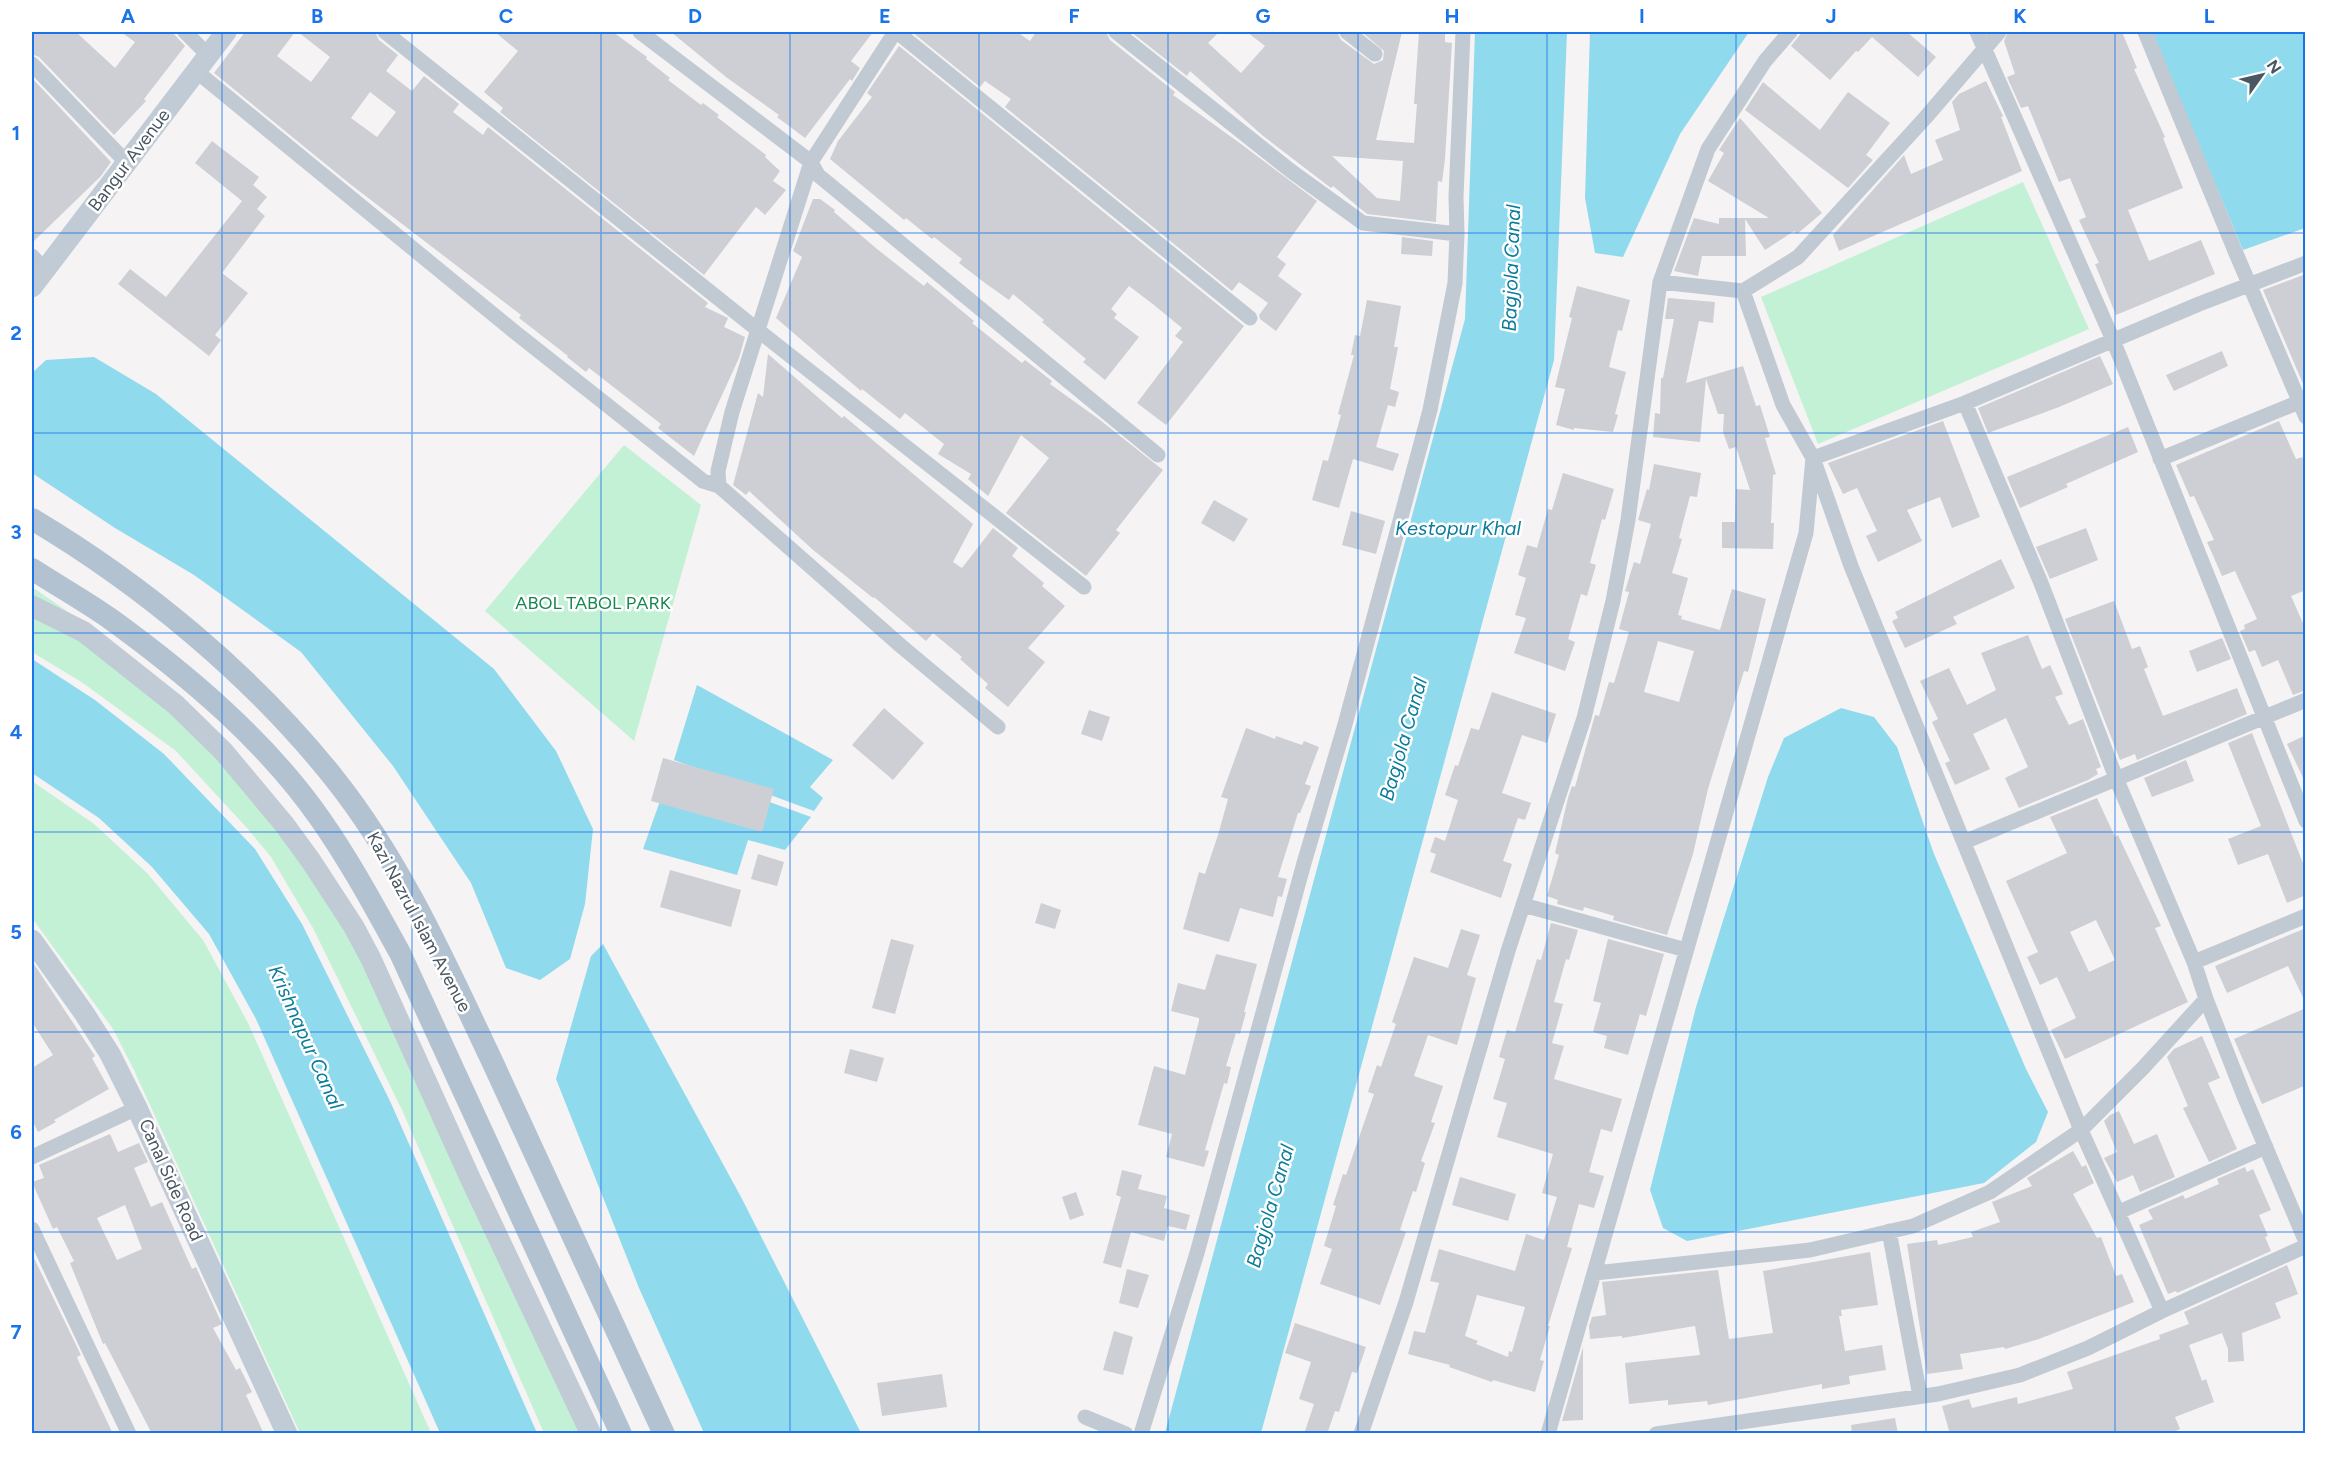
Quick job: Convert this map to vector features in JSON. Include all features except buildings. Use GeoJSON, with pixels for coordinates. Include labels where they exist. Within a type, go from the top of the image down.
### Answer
{"type":"FeatureCollection","features":[{"type":"Feature","properties":{"kind":"main road","name":"Kazi Nazrul Islam Avenue"},"geometry":{"type":"LineString","coordinates":[[32,519],[64,538],[124,581],[197,638],[249,685],[328,771],[363,820],[391,862],[441,953],[664,1434]]}},
{"type":"Feature","properties":{"kind":"main road","name":"Kazi Nazrul Islam Avenue"},"geometry":{"type":"LineString","coordinates":[[32,570],[111,619],[229,716],[267,755],[321,819],[359,879],[400,953],[621,1434]]}},
{"type":"Feature","properties":{"kind":"street"},"geometry":{"type":"LineString","coordinates":[[185,32],[202,63],[544,356],[703,481],[719,486],[901,646],[998,727]]}},
{"type":"Feature","properties":{"kind":"street","name":"Bangur Avenue"},"geometry":{"type":"LineString","coordinates":[[32,287],[38,263],[127,163],[226,32]]}},
{"type":"Feature","properties":{"kind":"street"},"geometry":{"type":"LineString","coordinates":[[385,32],[1084,587]]}},
{"type":"Feature","properties":{"kind":"street"},"geometry":{"type":"LineString","coordinates":[[640,32],[811,162],[818,175],[826,182],[1158,455]]}},
{"type":"Feature","properties":{"kind":"street"},"geometry":{"type":"LineString","coordinates":[[719,486],[718,471],[732,412],[811,162],[896,32],[1250,318]]}},
{"type":"Feature","properties":{"kind":"street"},"geometry":{"type":"LineString","coordinates":[[1116,32],[1291,171],[1364,223],[1457,234]]}},
{"type":"Feature","properties":{"kind":"street"},"geometry":{"type":"LineString","coordinates":[[1347,32],[1375,54]]}},
{"type":"Feature","properties":{"kind":"street"},"geometry":{"type":"LineString","coordinates":[[1141,1434],[1203,1231],[1281,954],[1304,863],[1344,728],[1430,410],[1455,283],[1463,32]]}},
{"type":"Feature","properties":{"kind":"street"},"geometry":{"type":"LineString","coordinates":[[1361,1434],[1406,1302],[1523,905],[1584,718],[1613,601],[1628,520],[1660,282],[1708,148],[1765,61],[1790,32]]}},
{"type":"Feature","properties":{"kind":"street"},"geometry":{"type":"LineString","coordinates":[[1977,32],[2113,340],[2306,821]]}},
{"type":"Feature","properties":{"kind":"street"},"geometry":{"type":"LineString","coordinates":[[1660,282],[1743,291],[1798,257],[1999,32]]}},
{"type":"Feature","properties":{"kind":"street"},"geometry":{"type":"LineString","coordinates":[[2145,32],[2302,410],[2160,459]]}},
{"type":"Feature","properties":{"kind":"street"},"geometry":{"type":"LineString","coordinates":[[32,64],[127,163]]}},
{"type":"Feature","properties":{"kind":"street"},"geometry":{"type":"LineString","coordinates":[[1813,458],[1965,403],[2113,340],[2306,263]]}},
{"type":"Feature","properties":{"kind":"street"},"geometry":{"type":"LineString","coordinates":[[1743,291],[1783,405],[1813,458],[1851,566],[2081,1130],[2162,1311]]}},
{"type":"Feature","properties":{"kind":"street"},"geometry":{"type":"LineString","coordinates":[[1656,1434],[1920,1396],[2020,1375],[2088,1348],[2306,1244],[2206,999],[2194,962],[2116,778],[2041,583],[1965,403]]}},
{"type":"Feature","properties":{"kind":"street"},"geometry":{"type":"LineString","coordinates":[[1548,1434],[1806,533],[1813,458]]}},
{"type":"Feature","properties":{"kind":"street"},"geometry":{"type":"LineString","coordinates":[[32,606],[84,632],[176,705],[223,751],[284,824],[311,861],[354,927],[371,959],[471,1180],[591,1434]]}},
{"type":"Feature","properties":{"kind":"street"},"geometry":{"type":"LineString","coordinates":[[1964,842],[2306,700]]}},
{"type":"Feature","properties":{"kind":"street"},"geometry":{"type":"LineString","coordinates":[[1523,905],[1686,950]]}},
{"type":"Feature","properties":{"kind":"street"},"geometry":{"type":"LineString","coordinates":[[2194,962],[2306,916]]}},
{"type":"Feature","properties":{"kind":"street","name":"Canal Side Road"},"geometry":{"type":"LineString","coordinates":[[32,940],[110,1054],[287,1434]]}},
{"type":"Feature","properties":{"kind":"street"},"geometry":{"type":"LineString","coordinates":[[1595,1273],[1810,1250],[1913,1226],[1990,1192],[2081,1130],[2143,1068],[2206,999]]}},
{"type":"Feature","properties":{"kind":"street"},"geometry":{"type":"LineString","coordinates":[[32,1156],[137,1108]]}},
{"type":"Feature","properties":{"kind":"street"},"geometry":{"type":"LineString","coordinates":[[2119,1212],[2266,1147]]}},
{"type":"Feature","properties":{"kind":"street"},"geometry":{"type":"LineString","coordinates":[[32,1229],[129,1434]]}},
{"type":"Feature","properties":{"kind":"street"},"geometry":{"type":"LineString","coordinates":[[1889,1231],[1920,1396]]}},
{"type":"Feature","properties":{"kind":"street"},"geometry":{"type":"LineString","coordinates":[[1085,1417],[1126,1434]]}},
{"type":"Feature","properties":{"kind":"green space"},"geometry":{"type":"Polygon","coordinates":[[[2023,182],[2089,329],[1818,444],[1761,297],[2023,182]]]}},
{"type":"Feature","properties":{"kind":"green space","name":"ABOL TABOL PARK"},"geometry":{"type":"Polygon","coordinates":[[[624,445],[701,505],[634,741],[485,611],[624,445]]]}},
{"type":"Feature","properties":{"kind":"green space"},"geometry":{"type":"Polygon","coordinates":[[[32,587],[100,634],[323,869],[593,1433],[544,1433],[402,1110],[313,928],[271,857],[176,751],[83,683],[32,652],[32,587]]]}},
{"type":"Feature","properties":{"kind":"green space"},"geometry":{"type":"Polygon","coordinates":[[[32,781],[94,824],[147,873],[203,940],[248,1023],[431,1433],[300,1433],[113,1029],[32,918],[32,781]]]}},
{"type":"Feature","properties":{"kind":"water","name":"Kestopur Khal"},"geometry":{"type":"Polygon","coordinates":[[[1475,32],[1567,32],[1554,360],[1261,1433],[1165,1433],[1465,319],[1475,32]]]}},
{"type":"Feature","properties":{"kind":"water"},"geometry":{"type":"Polygon","coordinates":[[[1590,32],[1749,32],[1680,134],[1623,257],[1595,253],[1585,198],[1590,32]]]}},
{"type":"Feature","properties":{"kind":"water"},"geometry":{"type":"Polygon","coordinates":[[[2151,32],[2305,32],[2305,228],[2243,250],[2151,32]]]}},
{"type":"Feature","properties":{"kind":"water"},"geometry":{"type":"Polygon","coordinates":[[[94,357],[156,394],[494,669],[556,751],[593,829],[585,904],[570,959],[540,980],[506,968],[471,883],[393,766],[301,652],[194,575],[115,528],[32,473],[32,373],[46,360],[94,357]]]}},
{"type":"Feature","properties":{"kind":"water","name":"Krishnapur Canal"},"geometry":{"type":"Polygon","coordinates":[[[32,659],[95,700],[164,754],[255,849],[302,924],[390,1101],[537,1433],[440,1433],[256,1019],[209,934],[152,867],[99,818],[32,773],[32,659]]]}},
{"type":"Feature","properties":{"kind":"water"},"geometry":{"type":"Polygon","coordinates":[[[697,685],[833,760],[810,787],[823,798],[814,811],[674,760],[697,685]]]}},
{"type":"Feature","properties":{"kind":"water"},"geometry":{"type":"Polygon","coordinates":[[[1841,708],[1874,717],[1897,747],[1934,854],[2026,1069],[2048,1112],[2036,1142],[1984,1183],[1687,1241],[1663,1228],[1650,1190],[1696,1007],[1768,777],[1784,738],[1841,708]]]}},
{"type":"Feature","properties":{"kind":"water"},"geometry":{"type":"Polygon","coordinates":[[[672,767],[811,817],[785,850],[748,840],[737,875],[643,849],[672,767]]]}},
{"type":"Feature","properties":{"kind":"water"},"geometry":{"type":"Polygon","coordinates":[[[603,944],[741,1197],[861,1433],[704,1433],[639,1288],[556,1079],[591,956],[603,944]]]}},
{"type":"Feature","properties":{"kind":"water label","name":"Bagjola Canal"},"geometry":{"type":"Point","coordinates":[1511,268]}},
{"type":"Feature","properties":{"kind":"water label","name":"Bagjola Canal"},"geometry":{"type":"Point","coordinates":[1403,739]}},
{"type":"Feature","properties":{"kind":"water label","name":"Bagjola Canal"},"geometry":{"type":"Point","coordinates":[1270,1206]}}]}
